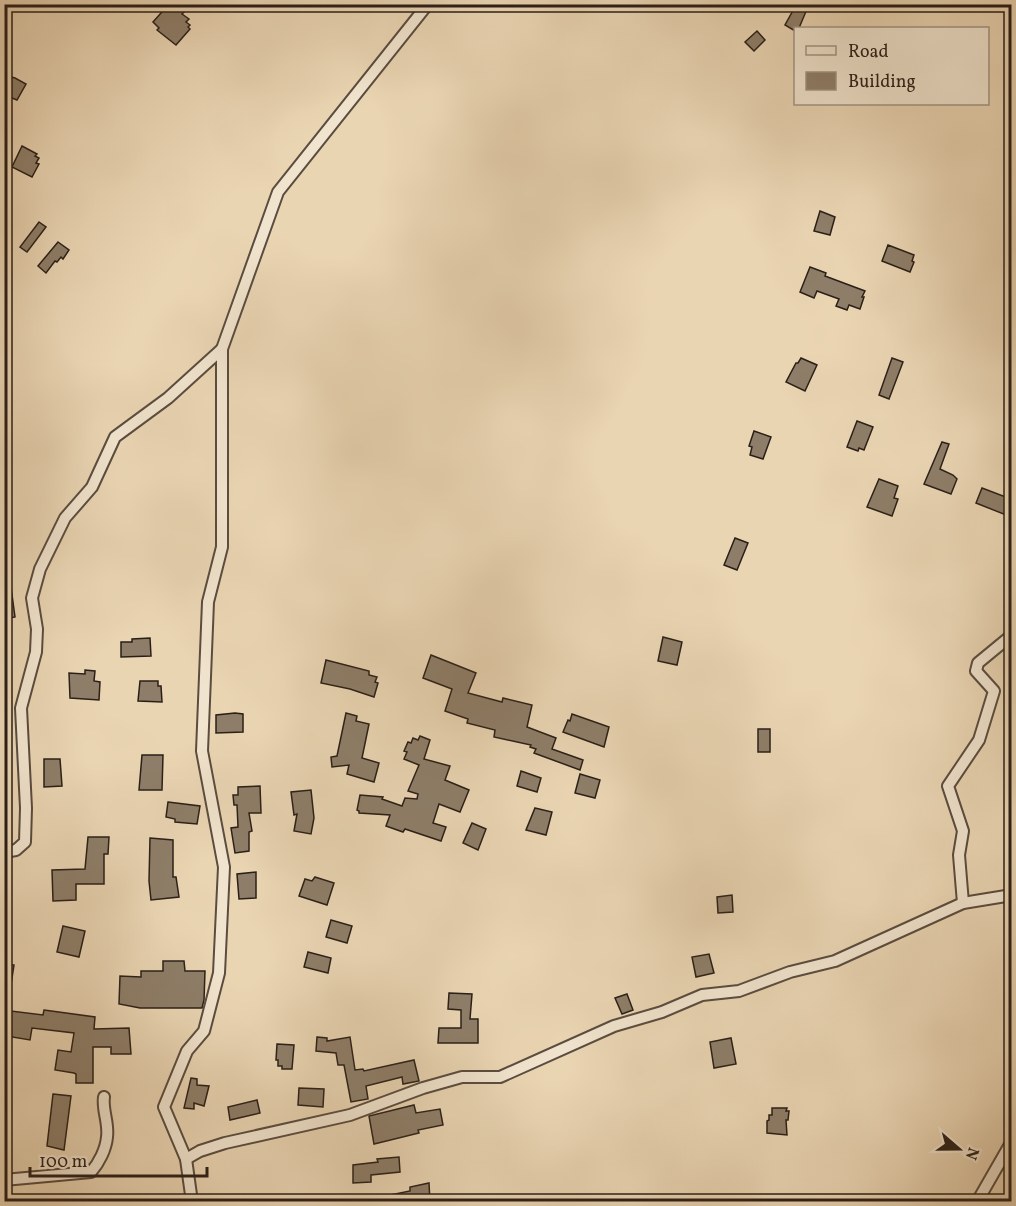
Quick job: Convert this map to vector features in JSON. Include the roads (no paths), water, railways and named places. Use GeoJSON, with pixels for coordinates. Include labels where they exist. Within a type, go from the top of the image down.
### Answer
{"type":"FeatureCollection","features":[{"type":"Feature","properties":{"kind":"street"},"geometry":{"type":"LineString","coordinates":[[192,1202],[186,1159],[164,1107],[187,1052],[204,1031],[219,973],[224,867],[202,751],[208,602],[222,547],[222,349],[278,192],[428,4]]}},
{"type":"Feature","properties":{"kind":"street"},"geometry":{"type":"LineString","coordinates":[[4,852],[16,850],[24,842],[26,808],[21,708],[36,652],[37,629],[32,598],[40,569],[65,518],[92,487],[115,437],[168,398],[222,349]]}},
{"type":"Feature","properties":{"kind":"street"},"geometry":{"type":"LineString","coordinates":[[963,903],[959,855],[963,831],[948,786],[979,740],[994,691],[976,671],[978,663],[1011,635]]}},
{"type":"Feature","properties":{"kind":"street"},"geometry":{"type":"LineString","coordinates":[[186,1159],[200,1150],[350,1115],[423,1088],[462,1077],[500,1077],[614,1026],[662,1012],[702,995],[739,991],[790,972],[835,961],[963,903],[1011,895]]}},
{"type":"Feature","properties":{"kind":"street"},"geometry":{"type":"LineString","coordinates":[[4,1180],[91,1172],[99,1164],[108,1137],[104,1097]]}},
{"type":"Feature","properties":{"kind":"street"},"geometry":{"type":"LineString","coordinates":[[977,1202],[1011,1141]]}}]}
